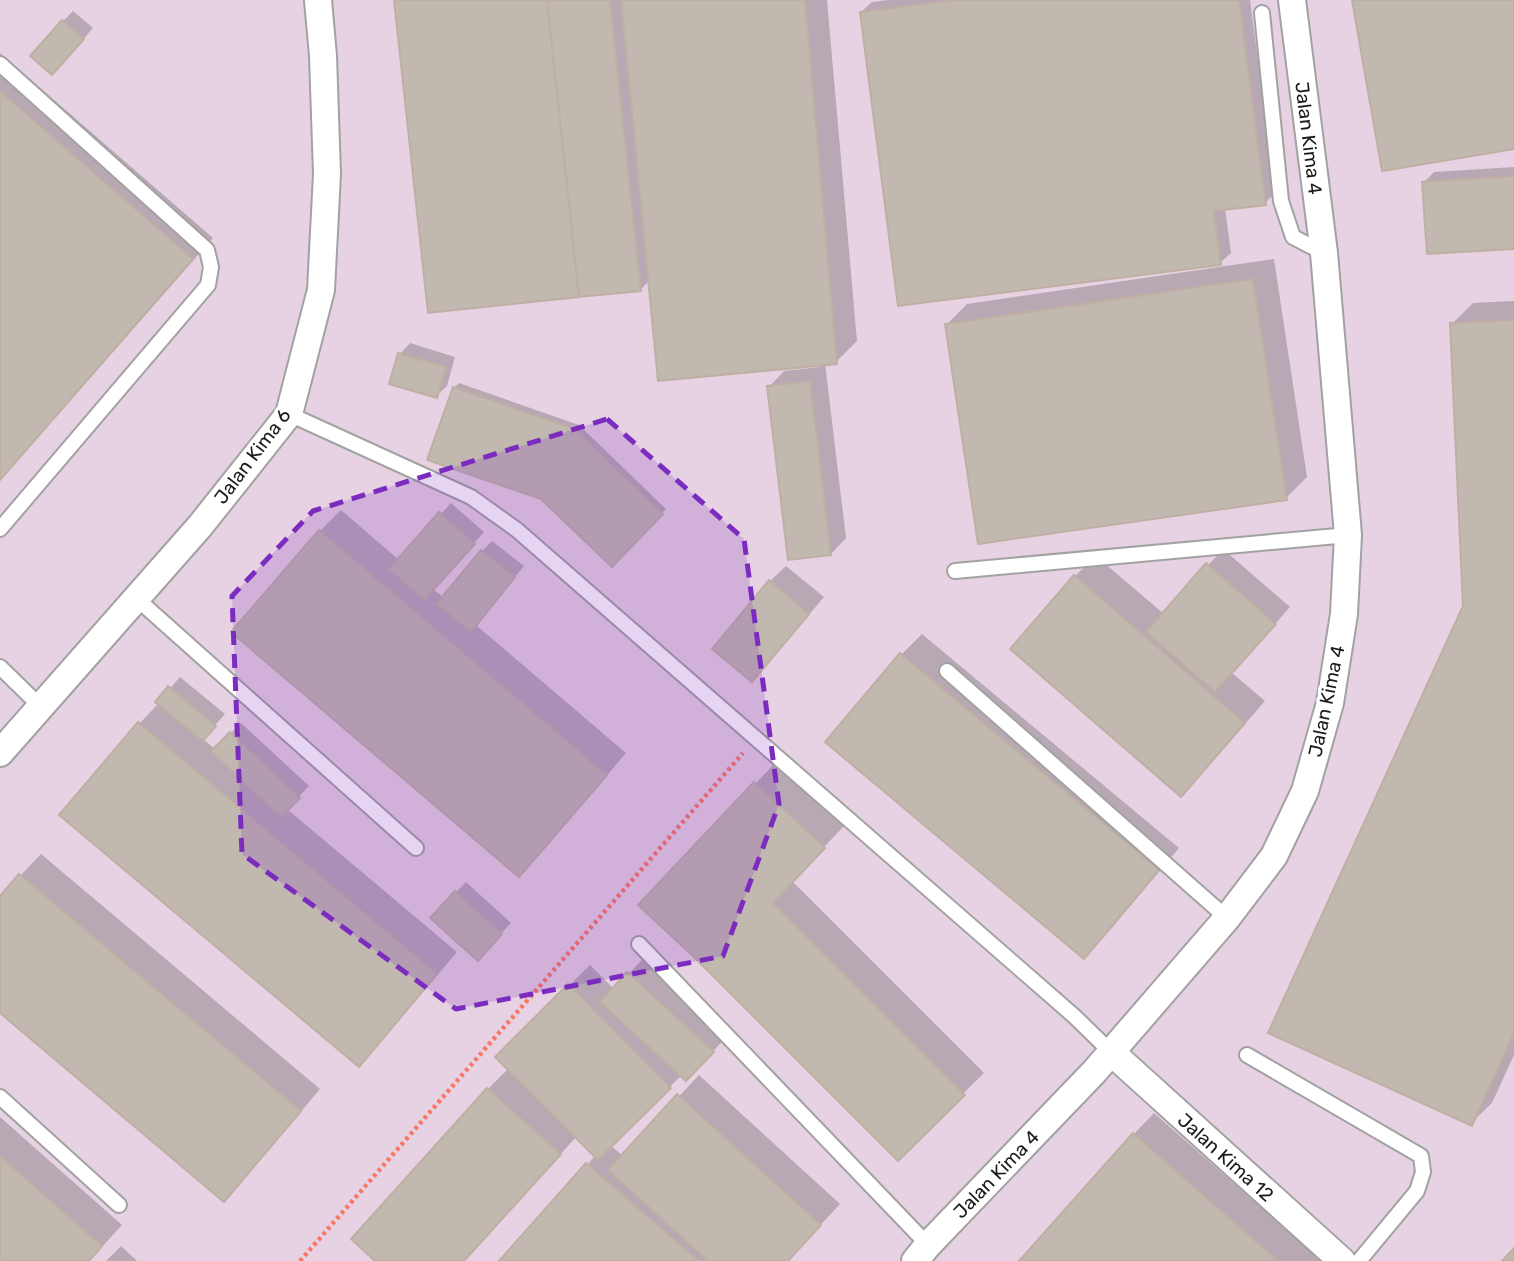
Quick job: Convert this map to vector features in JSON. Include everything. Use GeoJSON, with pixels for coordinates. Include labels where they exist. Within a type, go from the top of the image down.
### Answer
{"type":"FeatureCollection","features":[{"type":"Feature","properties":{"kind":"street","name":"Jalan Kima 6"},"geometry":{"type":"LineString","coordinates":[[0,753],[200,526],[289,414],[321,290],[327,174],[323,56],[318,0]]}},
{"type":"Feature","properties":{"kind":"street","name":"Jalan Kima 4"},"geometry":{"type":"LineString","coordinates":[[922,1253],[1111,1052],[1227,918],[1275,856],[1305,791],[1332,690],[1344,614],[1348,535],[1324,253],[1292,0]]}},
{"type":"Feature","properties":{"kind":"street","name":"Jalan Kima 12"},"geometry":{"type":"LineString","coordinates":[[1111,1052],[1342,1261]]}},
{"type":"Feature","properties":{"kind":"lane"},"geometry":{"type":"LineString","coordinates":[[1262,13],[1281,201],[1293,237],[1324,253]]}},
{"type":"Feature","properties":{"kind":"lane"},"geometry":{"type":"LineString","coordinates":[[0,64],[208,250],[211,267],[208,285],[0,529]]}},
{"type":"Feature","properties":{"kind":"lane"},"geometry":{"type":"LineString","coordinates":[[289,414],[471,497],[517,530],[1064,1007],[1111,1052]]}},
{"type":"Feature","properties":{"kind":"lane"},"geometry":{"type":"LineString","coordinates":[[955,570],[1348,535]]}},
{"type":"Feature","properties":{"kind":"lane"},"geometry":{"type":"LineString","coordinates":[[136,598],[416,848]]}},
{"type":"Feature","properties":{"kind":"lane"},"geometry":{"type":"LineString","coordinates":[[0,667],[41,707]]}},
{"type":"Feature","properties":{"kind":"lane"},"geometry":{"type":"LineString","coordinates":[[947,671],[1227,918]]}},
{"type":"Feature","properties":{"kind":"lane"},"geometry":{"type":"LineString","coordinates":[[639,944],[922,1253]]}},
{"type":"Feature","properties":{"kind":"lane"},"geometry":{"type":"LineString","coordinates":[[1247,1055],[1421,1156],[1423,1172],[1416,1191],[1359,1261]]}},
{"type":"Feature","properties":{"kind":"lane"},"geometry":{"type":"LineString","coordinates":[[0,1097],[119,1205]]}},
{"type":"Feature","properties":{"kind":"path"},"geometry":{"type":"LineString","coordinates":[[300,1261],[755,739]]}},
{"type":"Feature","properties":{"kind":"highlighted area"},"geometry":{"type":"Polygon","coordinates":[[[607,419],[744,539],[779,804],[723,956],[456,1009],[242,854],[232,596],[313,511],[607,419]]]}},
{"type":"Feature","properties":{"kind":"shaded area"},"geometry":{"type":"Polygon","coordinates":[[[0,0],[1514,0],[1514,1261],[0,1261],[0,0]]]}},
{"type":"Feature","properties":{"kind":"building"},"geometry":{"type":"Polygon","coordinates":[[[394,0],[547,0],[579,297],[428,313],[394,0]]]}},
{"type":"Feature","properties":{"kind":"building"},"geometry":{"type":"Polygon","coordinates":[[[547,0],[610,0],[641,291],[579,297],[547,0]]]}},
{"type":"Feature","properties":{"kind":"building"},"geometry":{"type":"Polygon","coordinates":[[[621,0],[805,0],[837,364],[658,381],[621,0]]]}},
{"type":"Feature","properties":{"kind":"building"},"geometry":{"type":"Polygon","coordinates":[[[954,0],[1239,0],[1266,205],[1214,211],[1221,265],[898,306],[860,12],[954,0]]]}},
{"type":"Feature","properties":{"kind":"building"},"geometry":{"type":"Polygon","coordinates":[[[1352,0],[1514,0],[1514,149],[1382,171],[1352,0]]]}},
{"type":"Feature","properties":{"kind":"building"},"geometry":{"type":"Polygon","coordinates":[[[62,20],[84,39],[52,75],[30,56],[62,20]]]}},
{"type":"Feature","properties":{"kind":"building"},"geometry":{"type":"Polygon","coordinates":[[[0,91],[193,259],[0,480],[0,91]]]}},
{"type":"Feature","properties":{"kind":"building"},"geometry":{"type":"Polygon","coordinates":[[[1514,176],[1514,249],[1427,254],[1422,182],[1514,176]]]}},
{"type":"Feature","properties":{"kind":"building"},"geometry":{"type":"Polygon","coordinates":[[[1253,279],[1287,500],[978,544],[945,324],[1253,279]]]}},
{"type":"Feature","properties":{"kind":"building"},"geometry":{"type":"Polygon","coordinates":[[[1514,320],[1514,1033],[1472,1126],[1268,1033],[1463,606],[1450,323],[1514,320]]]}},
{"type":"Feature","properties":{"kind":"building"},"geometry":{"type":"Polygon","coordinates":[[[398,353],[446,367],[437,398],[389,384],[398,353]]]}},
{"type":"Feature","properties":{"kind":"building"},"geometry":{"type":"Polygon","coordinates":[[[810,381],[831,555],[788,560],[767,386],[810,381]]]}},
{"type":"Feature","properties":{"kind":"building"},"geometry":{"type":"Polygon","coordinates":[[[453,387],[574,429],[663,514],[612,567],[541,499],[427,460],[453,387]]]}},
{"type":"Feature","properties":{"kind":"building"},"geometry":{"type":"Polygon","coordinates":[[[439,512],[475,544],[424,600],[389,569],[439,512]]]}},
{"type":"Feature","properties":{"kind":"building"},"geometry":{"type":"Polygon","coordinates":[[[319,530],[607,775],[519,877],[231,632],[319,530]]]}},
{"type":"Feature","properties":{"kind":"building"},"geometry":{"type":"Polygon","coordinates":[[[481,550],[515,577],[471,632],[436,604],[481,550]]]}},
{"type":"Feature","properties":{"kind":"building"},"geometry":{"type":"Polygon","coordinates":[[[1206,563],[1276,624],[1215,692],[1146,632],[1206,563]]]}},
{"type":"Feature","properties":{"kind":"building"},"geometry":{"type":"Polygon","coordinates":[[[1074,575],[1245,723],[1181,797],[1010,649],[1074,575]]]}},
{"type":"Feature","properties":{"kind":"building"},"geometry":{"type":"Polygon","coordinates":[[[769,580],[809,614],[752,682],[712,649],[769,580]]]}},
{"type":"Feature","properties":{"kind":"building"},"geometry":{"type":"Polygon","coordinates":[[[900,653],[1159,870],[1084,959],[825,742],[900,653]]]}},
{"type":"Feature","properties":{"kind":"building"},"geometry":{"type":"Polygon","coordinates":[[[168,686],[216,726],[203,741],[155,702],[168,686]]]}},
{"type":"Feature","properties":{"kind":"building"},"geometry":{"type":"Polygon","coordinates":[[[138,722],[437,974],[359,1067],[59,815],[138,722]]]}},
{"type":"Feature","properties":{"kind":"building"},"geometry":{"type":"Polygon","coordinates":[[[230,732],[300,798],[281,817],[211,751],[230,732]]]}},
{"type":"Feature","properties":{"kind":"building"},"geometry":{"type":"Polygon","coordinates":[[[754,782],[825,848],[773,903],[965,1095],[898,1161],[695,958],[638,905],[754,782]]]}},
{"type":"Feature","properties":{"kind":"building"},"geometry":{"type":"Polygon","coordinates":[[[19,874],[301,1111],[224,1202],[0,1013],[0,896],[19,874]]]}},
{"type":"Feature","properties":{"kind":"building"},"geometry":{"type":"Polygon","coordinates":[[[455,891],[502,934],[478,961],[430,918],[455,891]]]}},
{"type":"Feature","properties":{"kind":"building"},"geometry":{"type":"Polygon","coordinates":[[[627,972],[714,1052],[686,1081],[600,1002],[627,972]]]}},
{"type":"Feature","properties":{"kind":"building"},"geometry":{"type":"Polygon","coordinates":[[[568,984],[671,1088],[598,1160],[495,1057],[568,984]]]}},
{"type":"Feature","properties":{"kind":"building"},"geometry":{"type":"Polygon","coordinates":[[[487,1088],[561,1154],[464,1261],[375,1261],[351,1239],[487,1088]]]}},
{"type":"Feature","properties":{"kind":"building"},"geometry":{"type":"Polygon","coordinates":[[[677,1094],[821,1225],[788,1261],[708,1261],[608,1170],[677,1094]]]}},
{"type":"Feature","properties":{"kind":"building"},"geometry":{"type":"Polygon","coordinates":[[[1133,1133],[1278,1261],[1019,1261],[1133,1133]]]}},
{"type":"Feature","properties":{"kind":"building"},"geometry":{"type":"Polygon","coordinates":[[[0,1156],[102,1246],[89,1261],[0,1261],[0,1156]]]}},
{"type":"Feature","properties":{"kind":"building"},"geometry":{"type":"Polygon","coordinates":[[[586,1163],[699,1261],[499,1261],[586,1163]]]}},
{"type":"Feature","properties":{"kind":"building"},"geometry":{"type":"Polygon","coordinates":[[[1514,1248],[1514,1261],[1502,1261],[1514,1248]]]}}]}
